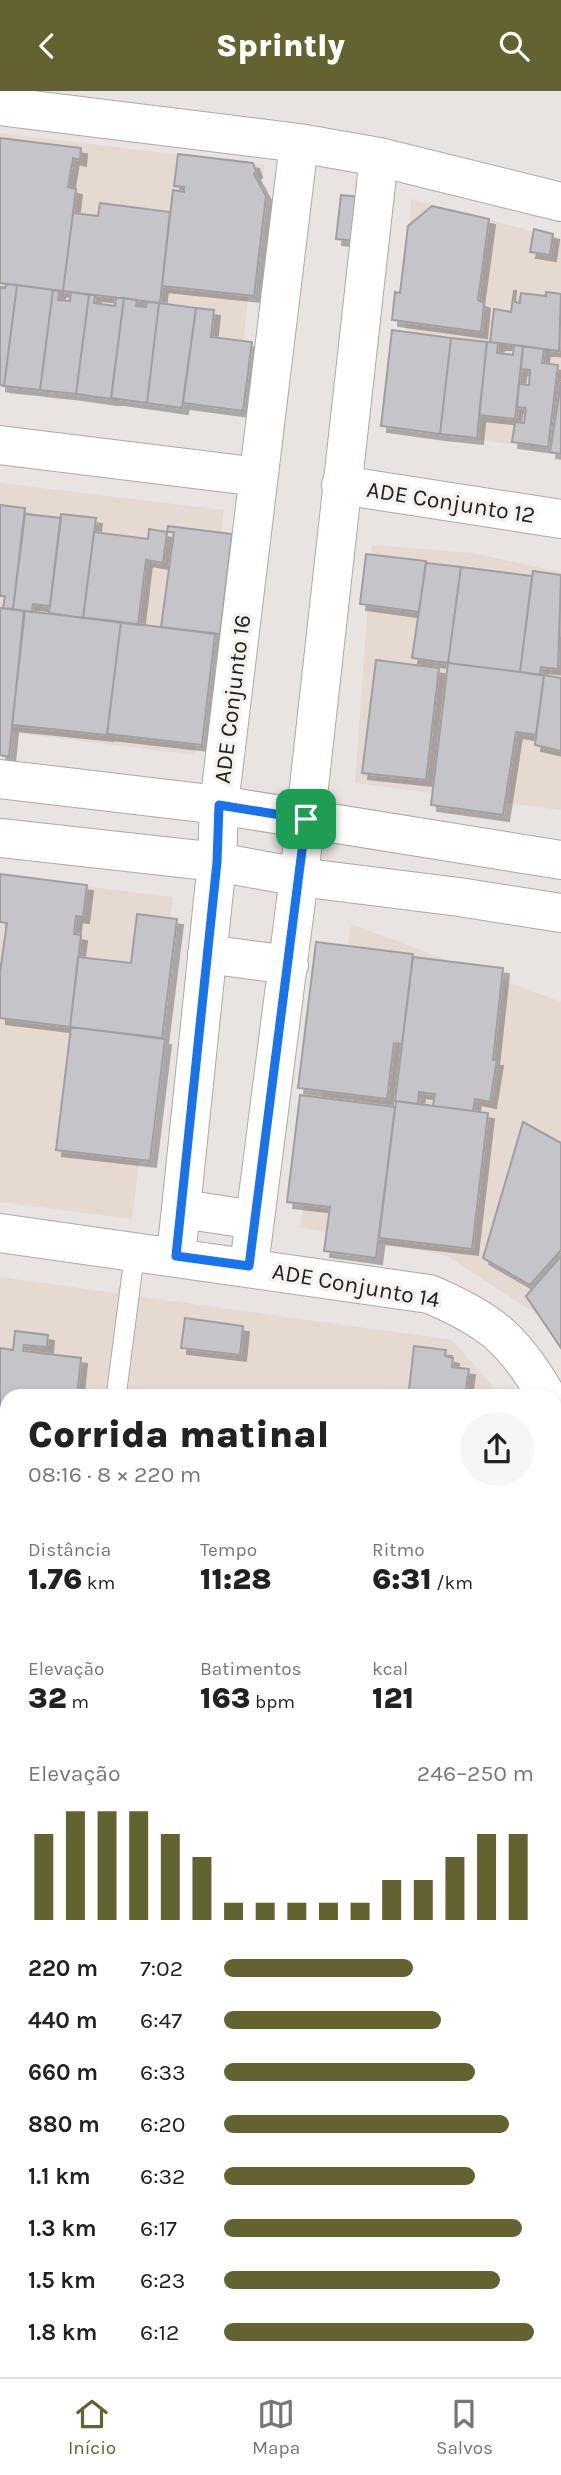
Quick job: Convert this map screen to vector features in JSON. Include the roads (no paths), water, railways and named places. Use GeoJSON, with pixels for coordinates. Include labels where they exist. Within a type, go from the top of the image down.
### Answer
{"type":"FeatureCollection","features":[{"type":"Feature","properties":{"kind":"street"},"geometry":{"type":"LineString","coordinates":[[0,106],[299,142],[379,157],[561,202]]}},
{"type":"Feature","properties":{"kind":"street","name":"ADE Conjunto 16"},"geometry":{"type":"LineString","coordinates":[[176,1256],[217,862],[219,805],[299,142]]}},
{"type":"Feature","properties":{"kind":"street"},"geometry":{"type":"LineString","coordinates":[[249,1266],[289,965],[379,157]]}},
{"type":"Feature","properties":{"kind":"street"},"geometry":{"type":"LineString","coordinates":[[0,445],[258,477]]}},
{"type":"Feature","properties":{"kind":"street","name":"ADE Conjunto 12"},"geometry":{"type":"LineString","coordinates":[[341,485],[561,519]]}},
{"type":"Feature","properties":{"kind":"street"},"geometry":{"type":"LineString","coordinates":[[0,779],[219,805],[561,860]]}},
{"type":"Feature","properties":{"kind":"street"},"geometry":{"type":"LineString","coordinates":[[0,838],[217,862],[299,877],[561,913]]}},
{"type":"Feature","properties":{"kind":"street"},"geometry":{"type":"LineString","coordinates":[[207,954],[289,965]]}},
{"type":"Feature","properties":{"kind":"street"},"geometry":{"type":"LineString","coordinates":[[183,1209],[255,1220]]}},
{"type":"Feature","properties":{"kind":"street","name":"ADE Conjunto 14"},"geometry":{"type":"LineString","coordinates":[[0,1233],[249,1266],[429,1294],[470,1311],[494,1327],[519,1354],[542,1389]]}},
{"type":"Feature","properties":{"kind":"lane"},"geometry":{"type":"LineString","coordinates":[[117,1389],[135,1250]]}}]}
